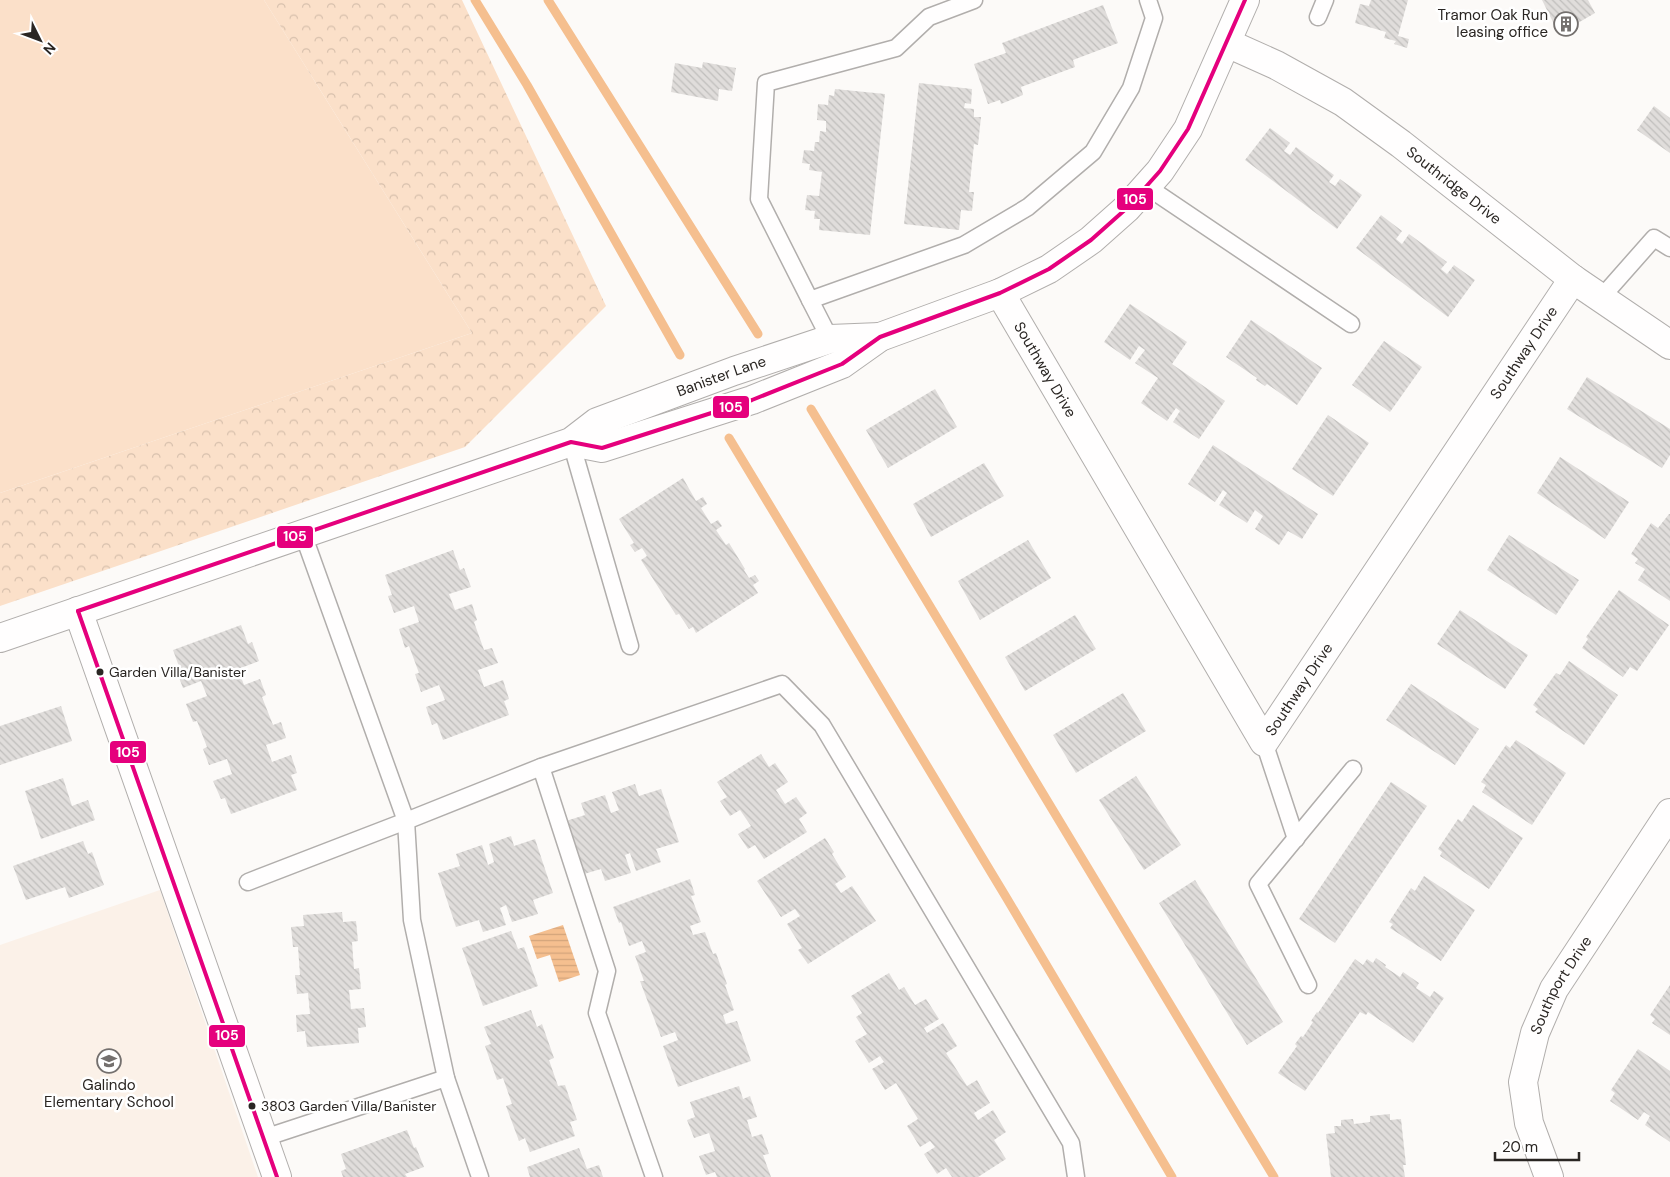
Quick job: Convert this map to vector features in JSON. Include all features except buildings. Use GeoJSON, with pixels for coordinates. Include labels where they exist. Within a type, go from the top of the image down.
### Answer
{"type":"FeatureCollection","features":[{"type":"Feature","properties":{"kind":"street","name":"Banister Lane"},"geometry":{"type":"LineString","coordinates":[[571,442],[602,448],[752,400],[842,364],[880,337],[1000,293],[1049,269],[1091,240],[1127,208],[1160,171],[1188,129],[1245,0]]}},
{"type":"Feature","properties":{"kind":"street","name":"Southridge Drive"},"geometry":{"type":"LineString","coordinates":[[1227,43],[1276,65],[1343,102],[1401,144],[1573,279],[1670,345]]}},
{"type":"Feature","properties":{"kind":"street","name":"Southway Drive"},"geometry":{"type":"LineString","coordinates":[[1000,293],[1264,742],[1573,279]]}},
{"type":"Feature","properties":{"kind":"street","name":"Banister Lane"},"geometry":{"type":"LineString","coordinates":[[0,638],[571,442],[597,422],[734,371],[830,338],[880,337]]}},
{"type":"Feature","properties":{"kind":"street"},"geometry":{"type":"LineString","coordinates":[[78,611],[277,1177]]}},
{"type":"Feature","properties":{"kind":"street","name":"Southport Drive"},"geometry":{"type":"LineString","coordinates":[[1549,1177],[1529,1123],[1523,1082],[1534,1032],[1554,989],[1670,813]]}},
{"type":"Feature","properties":{"kind":"lane"},"geometry":{"type":"LineString","coordinates":[[830,338],[759,199],[766,83],[896,48],[928,17],[974,0]]}},
{"type":"Feature","properties":{"kind":"lane"},"geometry":{"type":"LineString","coordinates":[[810,300],[964,245],[1028,207],[1093,152],[1131,88],[1154,18],[1148,0]]}},
{"type":"Feature","properties":{"kind":"lane"},"geometry":{"type":"LineString","coordinates":[[1318,17],[1325,0]]}},
{"type":"Feature","properties":{"kind":"lane"},"geometry":{"type":"LineString","coordinates":[[1146,186],[1351,324]]}},
{"type":"Feature","properties":{"kind":"lane"},"geometry":{"type":"LineString","coordinates":[[1601,298],[1654,238],[1670,248]]}},
{"type":"Feature","properties":{"kind":"lane"},"geometry":{"type":"LineString","coordinates":[[571,442],[630,646]]}},
{"type":"Feature","properties":{"kind":"lane"},"geometry":{"type":"LineString","coordinates":[[303,534],[406,821],[412,920],[446,1078],[480,1177]]}},
{"type":"Feature","properties":{"kind":"lane"},"geometry":{"type":"LineString","coordinates":[[248,882],[541,767],[782,684],[822,725],[1071,1143],[1076,1177]]}},
{"type":"Feature","properties":{"kind":"lane"},"geometry":{"type":"LineString","coordinates":[[1264,742],[1296,839]]}},
{"type":"Feature","properties":{"kind":"lane"},"geometry":{"type":"LineString","coordinates":[[541,767],[607,971],[597,1013],[654,1177]]}},
{"type":"Feature","properties":{"kind":"lane"},"geometry":{"type":"LineString","coordinates":[[1308,985],[1258,884],[1353,769]]}},
{"type":"Feature","properties":{"kind":"lane"},"geometry":{"type":"LineString","coordinates":[[264,1138],[446,1078]]}},
{"type":"Feature","properties":{"kind":"shaded area","name":"Galindo Elementary School"},"geometry":{"type":"Polygon","coordinates":[[[160,890],[258,1177],[0,1177],[0,945],[160,890]]]}},
{"type":"Feature","properties":{"kind":"shaded area"},"geometry":{"type":"Polygon","coordinates":[[[563,925],[580,975],[559,982],[550,955],[537,959],[529,936],[563,925]]]}},
{"type":"Feature","properties":{"kind":"green space"},"geometry":{"type":"Polygon","coordinates":[[[0,0],[264,0],[472,333],[0,493],[0,0]]]}},
{"type":"Feature","properties":{"kind":"green space"},"geometry":{"type":"Polygon","coordinates":[[[264,0],[462,0],[606,306],[465,447],[0,606],[0,493],[472,333],[264,0]]]}},
{"type":"Feature","properties":{"kind":"waterway"},"geometry":{"type":"LineString","coordinates":[[475,0],[527,85],[680,355]]}},
{"type":"Feature","properties":{"kind":"waterway"},"geometry":{"type":"LineString","coordinates":[[548,0],[758,334]]}},
{"type":"Feature","properties":{"kind":"waterway"},"geometry":{"type":"LineString","coordinates":[[811,409],[1274,1177]]}},
{"type":"Feature","properties":{"kind":"waterway"},"geometry":{"type":"LineString","coordinates":[[729,438],[1006,897],[1172,1177]]}},
{"type":"Feature","properties":{"kind":"transit line","name":"105"},"geometry":{"type":"LineString","coordinates":[[78,611],[571,442],[602,448],[752,400],[842,364],[880,337],[1000,293],[1049,269],[1091,240],[1127,208],[1160,171],[1188,129],[1245,0]]}},
{"type":"Feature","properties":{"kind":"transit line","name":"105"},"geometry":{"type":"LineString","coordinates":[[78,611],[277,1177]]}},
{"type":"Feature","properties":{"kind":"place","name":"Tramor Oak Run leasing office"},"geometry":{"type":"Point","coordinates":[1566,24]}},
{"type":"Feature","properties":{"kind":"place","name":"Garden Villa/Banister"},"geometry":{"type":"Point","coordinates":[100,672]}},
{"type":"Feature","properties":{"kind":"place","name":"Galindo Elementary School"},"geometry":{"type":"Point","coordinates":[109,1061]}},
{"type":"Feature","properties":{"kind":"place","name":"3803 Garden Villa/Banister"},"geometry":{"type":"Point","coordinates":[252,1106]}}]}
